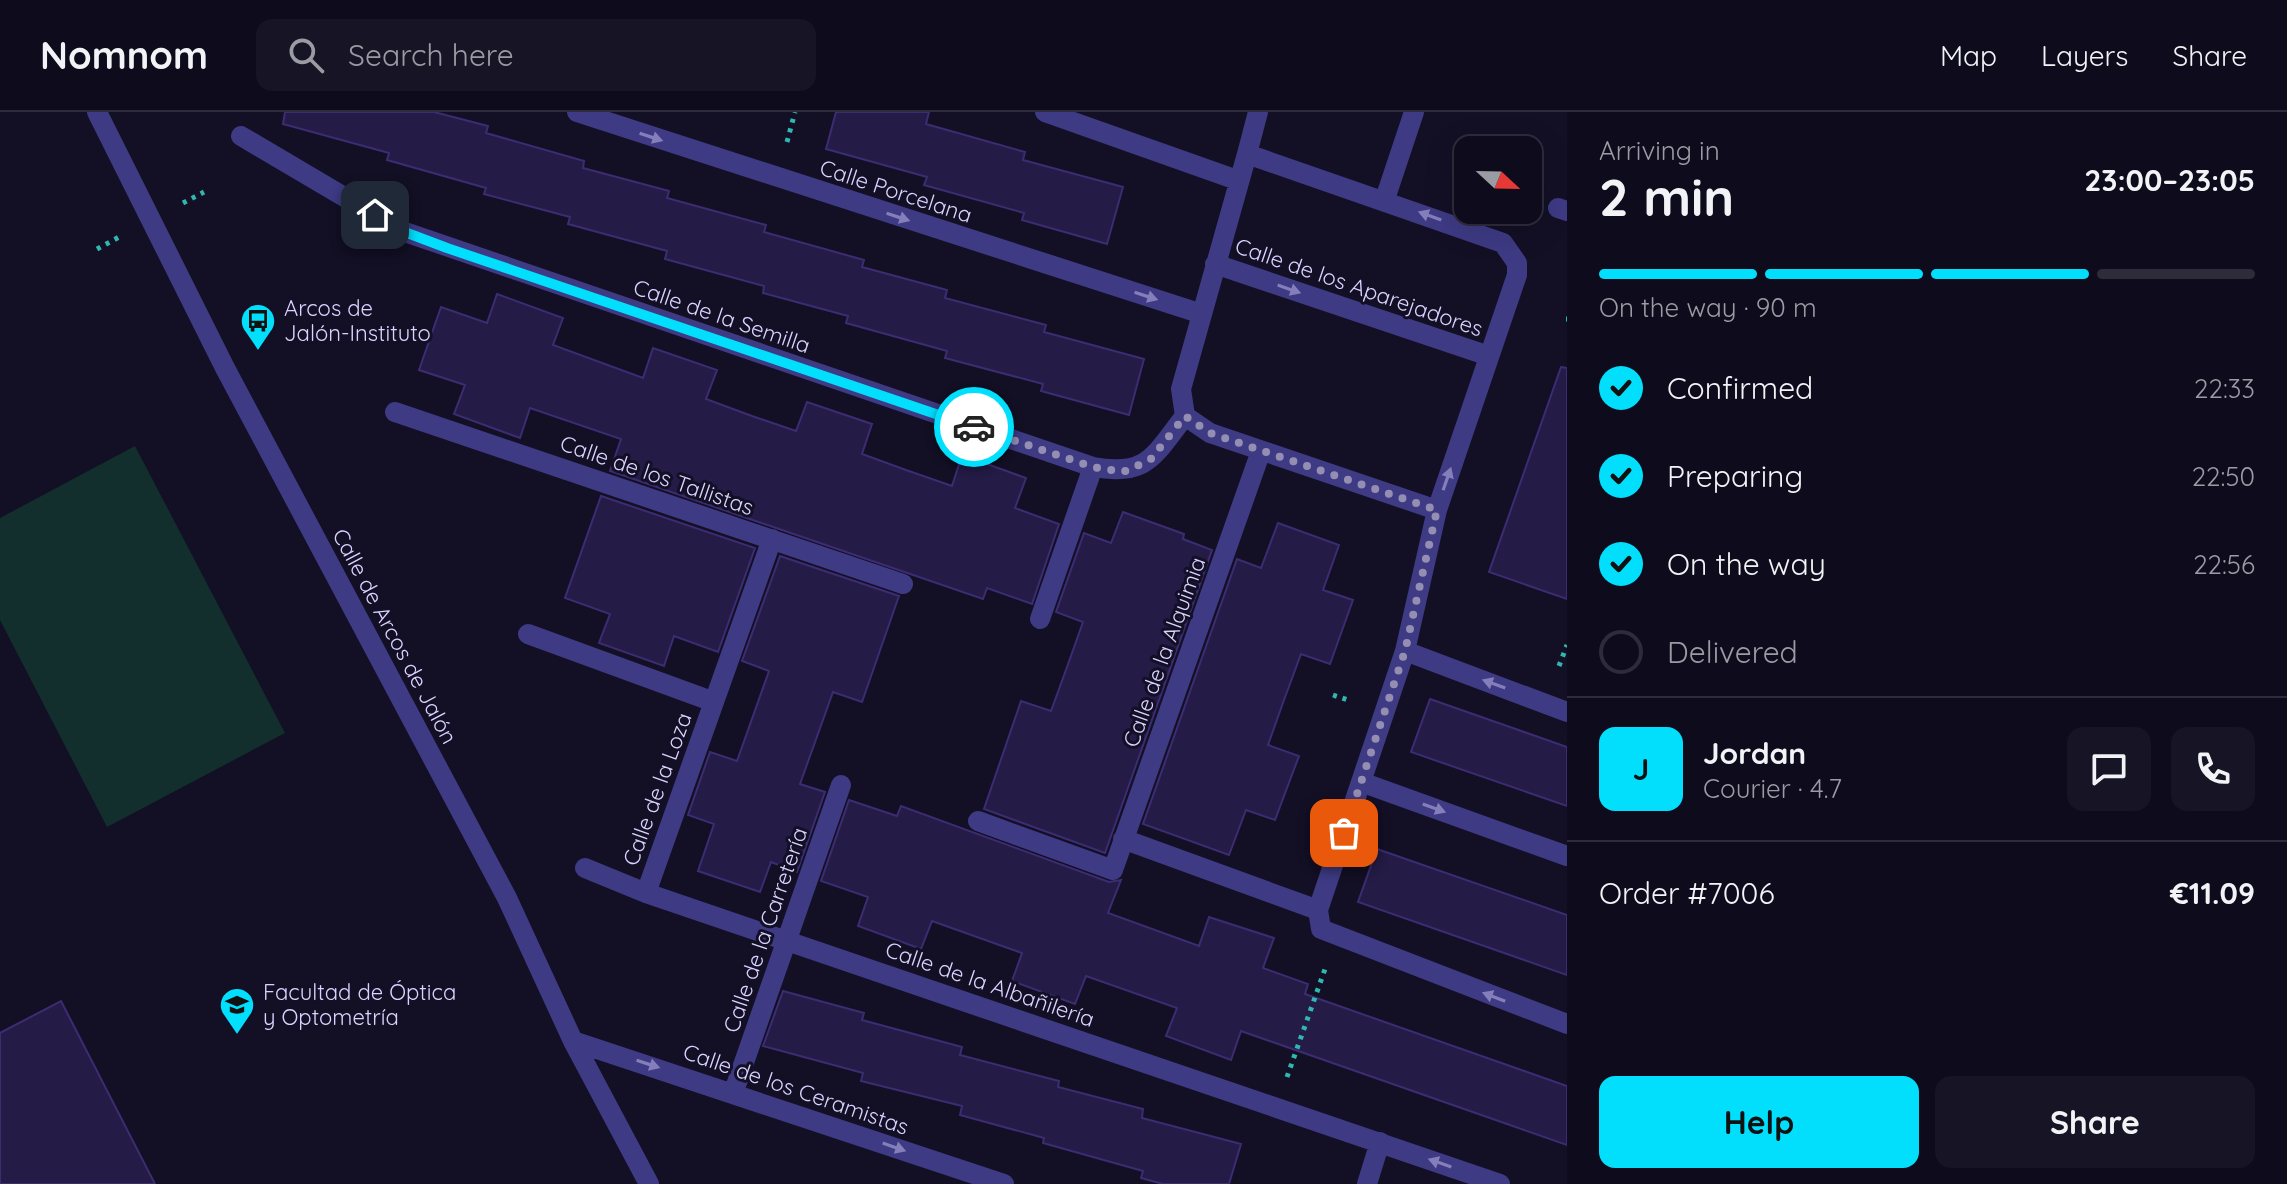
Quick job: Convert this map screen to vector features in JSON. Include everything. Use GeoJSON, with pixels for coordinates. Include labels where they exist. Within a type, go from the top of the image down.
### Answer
{"type":"FeatureCollection","features":[{"type":"Feature","properties":{"kind":"street","name":"Calle de Arcos de Jalón"},"geometry":{"type":"LineString","coordinates":[[97,112],[225,368],[507,898],[573,1041],[649,1184]]}},
{"type":"Feature","properties":{"kind":"street","name":"Calle Porcelana"},"geometry":{"type":"LineString","coordinates":[[577,112],[1202,314]]}},
{"type":"Feature","properties":{"kind":"street"},"geometry":{"type":"LineString","coordinates":[[1045,112],[1237,180]]}},
{"type":"Feature","properties":{"kind":"street","name":"Calle de los Aparejadores"},"geometry":{"type":"LineString","coordinates":[[1185,416],[1181,389],[1258,112]]}},
{"type":"Feature","properties":{"kind":"street"},"geometry":{"type":"LineString","coordinates":[[1385,199],[1414,112]]}},
{"type":"Feature","properties":{"kind":"street","name":"Calle de la Semilla"},"geometry":{"type":"LineString","coordinates":[[241,136],[402,231],[1093,467],[1123,472],[1150,460],[1185,416]]}},
{"type":"Feature","properties":{"kind":"street","name":"Calle de los Aparejadores"},"geometry":{"type":"LineString","coordinates":[[1247,154],[1385,199],[1503,243],[1517,263],[1517,275],[1437,510],[1405,651],[1361,782],[1325,926]]}},
{"type":"Feature","properties":{"kind":"street","name":"Calle de los Aparejadores"},"geometry":{"type":"LineString","coordinates":[[1215,264],[1489,356]]}},
{"type":"Feature","properties":{"kind":"street","name":"Calle de los Tallistas"},"geometry":{"type":"LineString","coordinates":[[395,412],[903,584]]}},
{"type":"Feature","properties":{"kind":"street"},"geometry":{"type":"LineString","coordinates":[[1185,416],[1210,433],[1437,510]]}},
{"type":"Feature","properties":{"kind":"street","name":"Calle de la Alquimia"},"geometry":{"type":"LineString","coordinates":[[978,821],[1113,870],[1261,451]]}},
{"type":"Feature","properties":{"kind":"street"},"geometry":{"type":"LineString","coordinates":[[1040,619],[1093,467]]}},
{"type":"Feature","properties":{"kind":"street","name":"Calle de la Loza"},"geometry":{"type":"LineString","coordinates":[[646,893],[772,539]]}},
{"type":"Feature","properties":{"kind":"street","name":"Calle de la Loza"},"geometry":{"type":"LineString","coordinates":[[528,634],[714,702]]}},
{"type":"Feature","properties":{"kind":"street"},"geometry":{"type":"LineString","coordinates":[[1405,651],[1567,712]]}},
{"type":"Feature","properties":{"kind":"street"},"geometry":{"type":"LineString","coordinates":[[1361,782],[1567,856]]}},
{"type":"Feature","properties":{"kind":"street","name":"Calle de la Carretería"},"geometry":{"type":"LineString","coordinates":[[734,1091],[841,785]]}},
{"type":"Feature","properties":{"kind":"street"},"geometry":{"type":"LineString","coordinates":[[1123,839],[1325,926],[1567,1024]]}},
{"type":"Feature","properties":{"kind":"street","name":"Calle de la Albañilería"},"geometry":{"type":"LineString","coordinates":[[585,868],[646,893],[1500,1184]]}},
{"type":"Feature","properties":{"kind":"street","name":"Calle de los Ceramistas"},"geometry":{"type":"LineString","coordinates":[[573,1041],[734,1091],[1004,1184]]}},
{"type":"Feature","properties":{"kind":"street"},"geometry":{"type":"LineString","coordinates":[[1367,1184],[1380,1142]]}},
{"type":"Feature","properties":{"kind":"path"},"geometry":{"type":"LineString","coordinates":[[787,142],[795,112]]}},
{"type":"Feature","properties":{"kind":"path"},"geometry":{"type":"LineString","coordinates":[[1559,666],[1567,645]]}},
{"type":"Feature","properties":{"kind":"path"},"geometry":{"type":"LineString","coordinates":[[1276,1107],[1325,926]]}},
{"type":"Feature","properties":{"kind":"green space"},"geometry":{"type":"Polygon","coordinates":[[[135,446],[285,733],[107,827],[0,620],[0,518],[135,446]]]}},
{"type":"Feature","properties":{"kind":"building"},"geometry":{"type":"Polygon","coordinates":[[[285,112],[434,112],[488,126],[486,133],[584,161],[583,168],[669,191],[667,198],[766,225],[764,232],[864,260],[862,267],[947,290],[945,298],[1046,325],[1044,332],[1144,359],[1129,415],[1041,391],[1043,384],[945,358],[947,351],[846,323],[848,316],[763,293],[764,286],[665,259],[667,251],[568,224],[570,217],[484,194],[486,188],[387,160],[389,153],[283,124],[285,112]]]}},
{"type":"Feature","properties":{"kind":"building"},"geometry":{"type":"Polygon","coordinates":[[[836,112],[929,112],[926,124],[1025,152],[1023,160],[1123,187],[1107,244],[1022,220],[1024,213],[924,185],[927,177],[826,149],[836,112]]]}},
{"type":"Feature","properties":{"kind":"building"},"geometry":{"type":"Polygon","coordinates":[[[497,294],[563,318],[553,345],[643,378],[653,348],[717,370],[706,399],[752,416],[796,431],[807,402],[872,424],[862,454],[952,486],[962,455],[1026,478],[1015,508],[1059,524],[1032,604],[987,588],[983,599],[610,471],[621,439],[530,408],[520,438],[454,414],[465,385],[419,370],[441,307],[487,323],[497,294]]]}},
{"type":"Feature","properties":{"kind":"building"},"geometry":{"type":"Polygon","coordinates":[[[1561,367],[1567,368],[1567,599],[1489,572],[1561,367]]]}},
{"type":"Feature","properties":{"kind":"building"},"geometry":{"type":"Polygon","coordinates":[[[601,496],[755,548],[718,652],[674,636],[664,666],[599,643],[610,614],[565,598],[601,496]]]}},
{"type":"Feature","properties":{"kind":"building"},"geometry":{"type":"Polygon","coordinates":[[[1123,512],[1184,534],[1183,539],[1212,550],[1105,853],[984,809],[1021,701],[1051,711],[1067,667],[1083,622],[1056,612],[1084,533],[1111,543],[1123,512]]]}},
{"type":"Feature","properties":{"kind":"building"},"geometry":{"type":"Polygon","coordinates":[[[1278,523],[1339,545],[1323,590],[1353,600],[1330,664],[1301,654],[1268,745],[1299,756],[1275,820],[1246,810],[1229,855],[1143,824],[1237,559],[1261,568],[1278,523]]]}},
{"type":"Feature","properties":{"kind":"building"},"geometry":{"type":"Polygon","coordinates":[[[780,556],[899,596],[862,702],[833,692],[800,784],[825,792],[797,872],[771,862],[760,892],[698,871],[714,824],[688,815],[710,752],[737,761],[769,671],[742,661],[780,556]]]}},
{"type":"Feature","properties":{"kind":"building"},"geometry":{"type":"Polygon","coordinates":[[[1430,699],[1567,747],[1567,806],[1411,752],[1430,699]]]}},
{"type":"Feature","properties":{"kind":"building"},"geometry":{"type":"Polygon","coordinates":[[[849,800],[897,816],[901,806],[1109,882],[1121,880],[1108,913],[1199,946],[1209,917],[1274,938],[1263,968],[1308,984],[1305,994],[1567,1086],[1567,1145],[1241,1031],[1231,1060],[1166,1036],[1177,1008],[1086,976],[1075,1004],[1012,981],[1022,953],[932,921],[921,949],[858,926],[868,897],[821,881],[849,800]]]}},
{"type":"Feature","properties":{"kind":"building"},"geometry":{"type":"Polygon","coordinates":[[[1377,849],[1567,915],[1567,975],[1358,902],[1377,849]]]}},
{"type":"Feature","properties":{"kind":"building"},"geometry":{"type":"Polygon","coordinates":[[[783,991],[864,1013],[862,1020],[962,1047],[960,1055],[1059,1081],[1058,1087],[1143,1109],[1142,1118],[1241,1144],[1229,1184],[1163,1184],[1141,1178],[1143,1171],[1043,1143],[1044,1138],[960,1115],[962,1106],[861,1081],[863,1073],[763,1046],[783,991]]]}},
{"type":"Feature","properties":{"kind":"building"},"geometry":{"type":"Polygon","coordinates":[[[61,1001],[155,1184],[0,1184],[0,1033],[61,1001]]]}},
{"type":"Feature","properties":{"kind":"way so far"},"geometry":{"type":"LineString","coordinates":[[974,427],[1093,467],[1123,472],[1150,460],[1185,416],[1210,433],[1437,510],[1405,651],[1344,833]]}},
{"type":"Feature","properties":{"kind":"place","name":"Arcos de Jalón-Instituto"},"geometry":{"type":"Point","coordinates":[258,352]}},
{"type":"Feature","properties":{"kind":"place","name":"Facultad de Óptica y Optometría"},"geometry":{"type":"Point","coordinates":[237,1036]}},
{"type":"Feature","properties":{"kind":"route"},"geometry":{"type":"LineString","coordinates":[[375,215],[402,231],[447,248],[974,427]]}}]}
